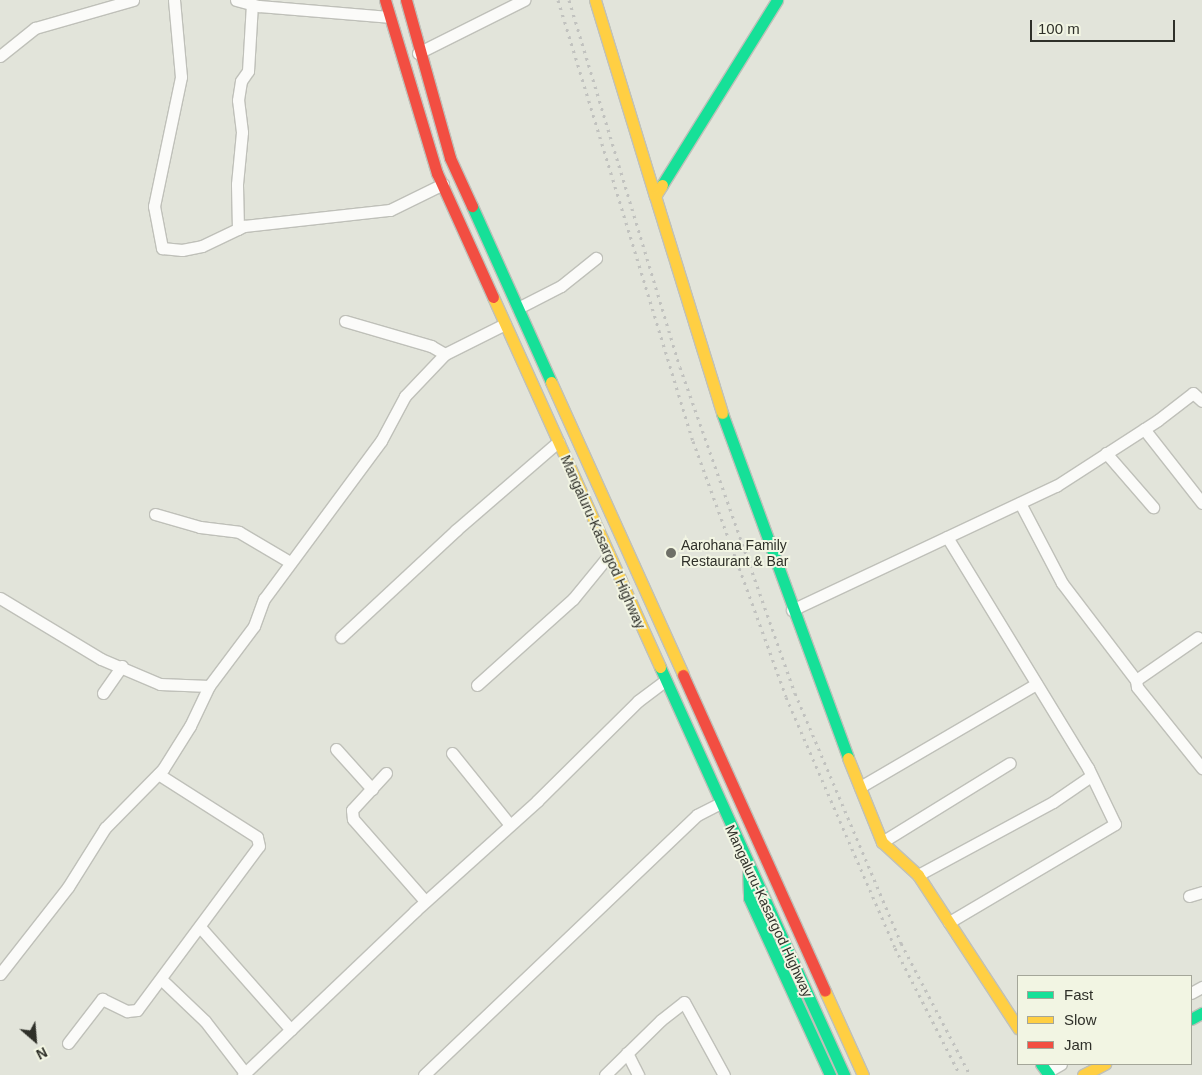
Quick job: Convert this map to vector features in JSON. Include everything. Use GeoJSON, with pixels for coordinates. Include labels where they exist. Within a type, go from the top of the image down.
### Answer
{"type":"FeatureCollection","features":[{"type":"Feature","properties":{"kind":"main road","name":"Mangaluru-Kasargod Highway"},"geometry":{"type":"LineString","coordinates":[[385,0],[388,17],[420,124],[443,184],[719,804],[844,1075]]}},
{"type":"Feature","properties":{"kind":"main road","name":"Mangaluru-Kasargod Highway"},"geometry":{"type":"LineString","coordinates":[[406,0],[418,53],[450,158],[863,1075]]}},
{"type":"Feature","properties":{"kind":"main road"},"geometry":{"type":"LineString","coordinates":[[594,0],[719,406],[792,610],[882,842],[918,875],[1017,1026]]}},
{"type":"Feature","properties":{"kind":"main road"},"geometry":{"type":"LineString","coordinates":[[655,196],[777,0]]}},
{"type":"Feature","properties":{"kind":"main road"},"geometry":{"type":"LineString","coordinates":[[766,858],[748,866],[749,898],[830,1075]]}},
{"type":"Feature","properties":{"kind":"main road"},"geometry":{"type":"LineString","coordinates":[[1083,1075],[1103,1065]]}},
{"type":"Feature","properties":{"kind":"street"},"geometry":{"type":"LineString","coordinates":[[0,56],[35,28],[96,6],[133,0]]}},
{"type":"Feature","properties":{"kind":"street"},"geometry":{"type":"LineString","coordinates":[[174,0],[181,78],[154,206],[162,248],[182,250],[202,246],[238,229],[390,210],[443,184]]}},
{"type":"Feature","properties":{"kind":"street"},"geometry":{"type":"LineString","coordinates":[[236,0],[252,4],[388,17]]}},
{"type":"Feature","properties":{"kind":"street"},"geometry":{"type":"LineString","coordinates":[[418,53],[524,0]]}},
{"type":"Feature","properties":{"kind":"street"},"geometry":{"type":"LineString","coordinates":[[238,229],[237,184],[242,132],[238,94],[241,81],[248,70],[252,4]]}},
{"type":"Feature","properties":{"kind":"street"},"geometry":{"type":"LineString","coordinates":[[518,308],[561,286],[596,258]]}},
{"type":"Feature","properties":{"kind":"street"},"geometry":{"type":"LineString","coordinates":[[346,321],[431,346],[446,354]]}},
{"type":"Feature","properties":{"kind":"street"},"geometry":{"type":"LineString","coordinates":[[0,974],[68,886],[105,828],[158,774],[190,726],[209,686],[254,626],[264,599],[381,441],[405,396],[446,354],[505,324]]}},
{"type":"Feature","properties":{"kind":"street"},"geometry":{"type":"LineString","coordinates":[[792,610],[1056,486],[1144,429],[1193,393],[1202,402]]}},
{"type":"Feature","properties":{"kind":"street"},"geometry":{"type":"LineString","coordinates":[[1144,429],[1202,503]]}},
{"type":"Feature","properties":{"kind":"street"},"geometry":{"type":"LineString","coordinates":[[342,637],[456,530],[558,442]]}},
{"type":"Feature","properties":{"kind":"street"},"geometry":{"type":"LineString","coordinates":[[1106,453],[1153,507]]}},
{"type":"Feature","properties":{"kind":"street"},"geometry":{"type":"LineString","coordinates":[[1020,503],[1062,582],[1136,680],[1137,687],[1202,768]]}},
{"type":"Feature","properties":{"kind":"street"},"geometry":{"type":"LineString","coordinates":[[155,514],[200,528],[239,532],[290,562]]}},
{"type":"Feature","properties":{"kind":"street"},"geometry":{"type":"LineString","coordinates":[[947,537],[1091,776],[1115,824],[949,922]]}},
{"type":"Feature","properties":{"kind":"street"},"geometry":{"type":"LineString","coordinates":[[477,685],[573,599],[609,555]]}},
{"type":"Feature","properties":{"kind":"street"},"geometry":{"type":"LineString","coordinates":[[0,598],[101,659],[122,666],[160,684],[209,686]]}},
{"type":"Feature","properties":{"kind":"street"},"geometry":{"type":"LineString","coordinates":[[1136,680],[1198,638]]}},
{"type":"Feature","properties":{"kind":"street"},"geometry":{"type":"LineString","coordinates":[[103,693],[122,666]]}},
{"type":"Feature","properties":{"kind":"street"},"geometry":{"type":"LineString","coordinates":[[162,980],[205,1020],[244,1074],[426,901],[510,825],[648,692],[665,681]]}},
{"type":"Feature","properties":{"kind":"street"},"geometry":{"type":"LineString","coordinates":[[860,788],[1036,684]]}},
{"type":"Feature","properties":{"kind":"street"},"geometry":{"type":"LineString","coordinates":[[336,749],[372,789]]}},
{"type":"Feature","properties":{"kind":"street"},"geometry":{"type":"LineString","coordinates":[[452,753],[510,825]]}},
{"type":"Feature","properties":{"kind":"street"},"geometry":{"type":"LineString","coordinates":[[882,842],[1010,763]]}},
{"type":"Feature","properties":{"kind":"street"},"geometry":{"type":"LineString","coordinates":[[386,773],[352,810],[353,819],[426,901]]}},
{"type":"Feature","properties":{"kind":"street"},"geometry":{"type":"LineString","coordinates":[[68,1043],[102,999],[132,1012],[137,1010],[162,980],[260,843],[257,837],[158,774]]}},
{"type":"Feature","properties":{"kind":"street"},"geometry":{"type":"LineString","coordinates":[[918,875],[1054,802],[1091,776]]}},
{"type":"Feature","properties":{"kind":"street"},"geometry":{"type":"LineString","coordinates":[[424,1075],[684,828],[704,810],[719,804]]}},
{"type":"Feature","properties":{"kind":"street"},"geometry":{"type":"LineString","coordinates":[[1189,896],[1202,892]]}},
{"type":"Feature","properties":{"kind":"street"},"geometry":{"type":"LineString","coordinates":[[200,927],[291,1030]]}},
{"type":"Feature","properties":{"kind":"street"},"geometry":{"type":"LineString","coordinates":[[605,1075],[669,1012],[684,1002],[724,1075]]}},
{"type":"Feature","properties":{"kind":"street"},"geometry":{"type":"LineString","coordinates":[[627,1053],[638,1075]]}},
{"type":"Feature","properties":{"kind":"street"},"geometry":{"type":"LineString","coordinates":[[1046,1070],[1059,1065]]}},
{"type":"Feature","properties":{"kind":"railway"},"geometry":{"type":"LineString","coordinates":[[558,0],[693,441],[786,697],[895,948],[960,1075]]}},
{"type":"Feature","properties":{"kind":"railway"},"geometry":{"type":"LineString","coordinates":[[569,0],[680,367],[795,693],[901,943],[970,1075]]}},
{"type":"Feature","properties":{"kind":"traffic: fast"},"geometry":{"type":"LineString","coordinates":[[662,185],[777,0]]}},
{"type":"Feature","properties":{"kind":"traffic: fast"},"geometry":{"type":"LineString","coordinates":[[472,206],[551,382]]}},
{"type":"Feature","properties":{"kind":"traffic: fast"},"geometry":{"type":"LineString","coordinates":[[722,413],[848,758]]}},
{"type":"Feature","properties":{"kind":"traffic: fast"},"geometry":{"type":"LineString","coordinates":[[660,667],[844,1075]]}},
{"type":"Feature","properties":{"kind":"traffic: fast"},"geometry":{"type":"LineString","coordinates":[[748,866],[749,898],[830,1075]]}},
{"type":"Feature","properties":{"kind":"traffic: fast"},"geometry":{"type":"LineString","coordinates":[[1192,1018],[1202,1013]]}},
{"type":"Feature","properties":{"kind":"traffic: fast"},"geometry":{"type":"LineString","coordinates":[[1042,1065],[1049,1075]]}},
{"type":"Feature","properties":{"kind":"traffic: slow"},"geometry":{"type":"LineString","coordinates":[[595,0],[655,196]]}},
{"type":"Feature","properties":{"kind":"traffic: slow"},"geometry":{"type":"LineString","coordinates":[[662,185],[655,196],[722,413]]}},
{"type":"Feature","properties":{"kind":"traffic: slow"},"geometry":{"type":"LineString","coordinates":[[493,297],[660,667]]}},
{"type":"Feature","properties":{"kind":"traffic: slow"},"geometry":{"type":"LineString","coordinates":[[551,382],[683,675]]}},
{"type":"Feature","properties":{"kind":"traffic: slow"},"geometry":{"type":"LineString","coordinates":[[848,758],[882,842],[918,875],[1017,1026]]}},
{"type":"Feature","properties":{"kind":"traffic: slow"},"geometry":{"type":"LineString","coordinates":[[825,991],[863,1075]]}},
{"type":"Feature","properties":{"kind":"traffic: slow"},"geometry":{"type":"LineString","coordinates":[[1083,1075],[1103,1065]]}},
{"type":"Feature","properties":{"kind":"traffic: jam"},"geometry":{"type":"LineString","coordinates":[[385,0],[437,173],[493,297]]}},
{"type":"Feature","properties":{"kind":"traffic: jam"},"geometry":{"type":"LineString","coordinates":[[406,0],[450,158],[472,206]]}},
{"type":"Feature","properties":{"kind":"traffic: jam"},"geometry":{"type":"LineString","coordinates":[[683,675],[825,991]]}},
{"type":"Feature","properties":{"kind":"place","name":"Aarohana Family Restaurant & Bar"},"geometry":{"type":"Point","coordinates":[671,553]}}]}
